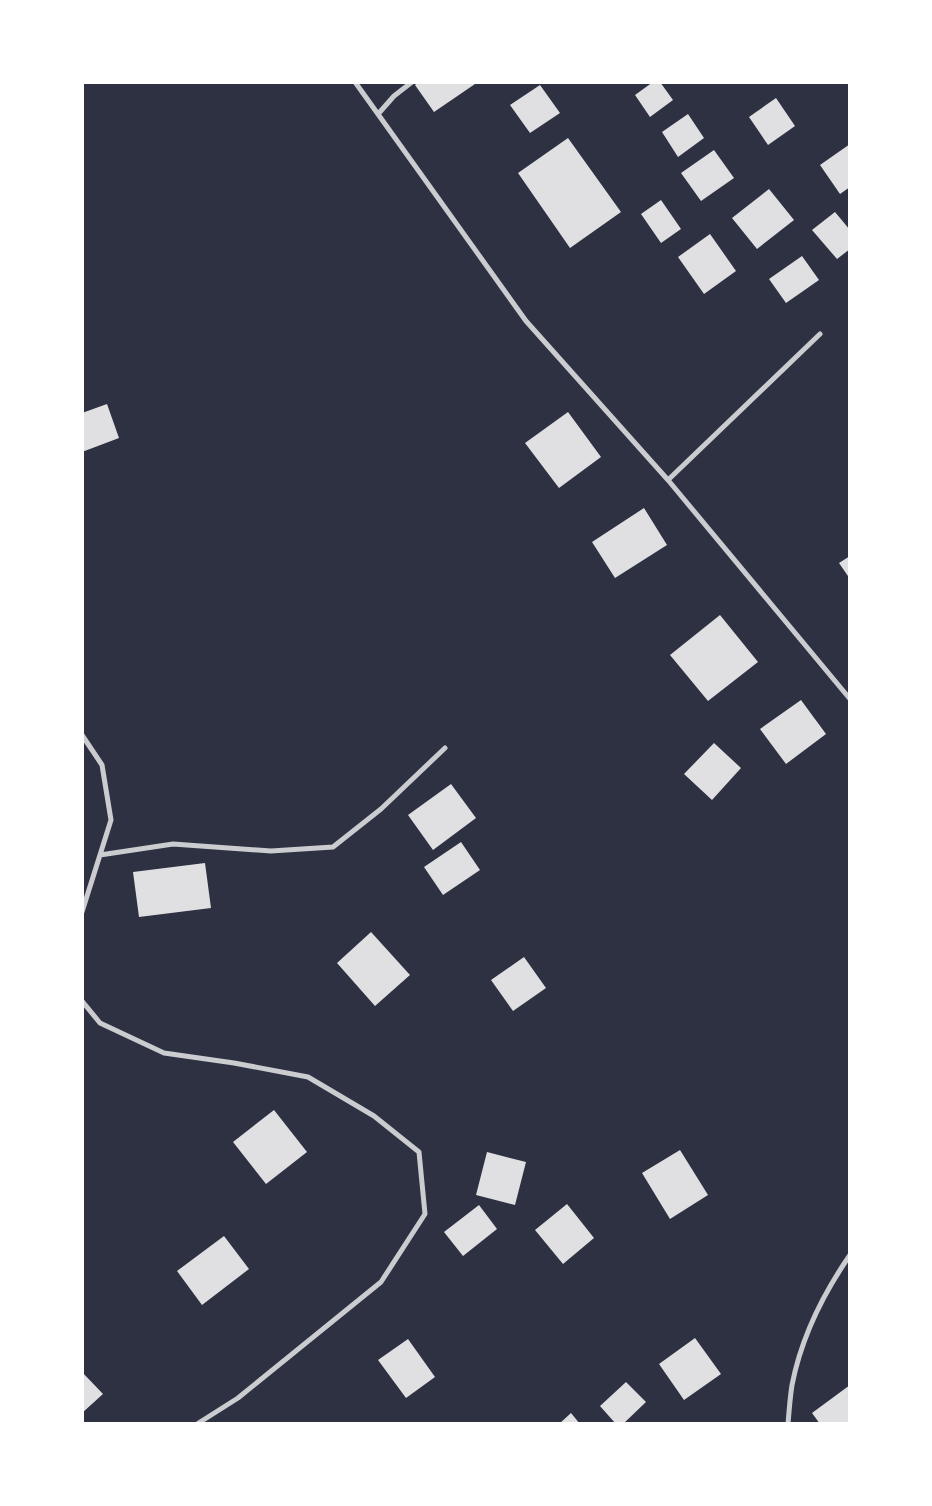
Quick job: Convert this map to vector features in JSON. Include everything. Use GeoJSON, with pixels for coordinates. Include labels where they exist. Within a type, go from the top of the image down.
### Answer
{"type":"FeatureCollection","features":[{"type":"Feature","properties":{"kind":"street"},"geometry":{"type":"LineString","coordinates":[[355,82],[526,321],[668,480],[850,699]]}},
{"type":"Feature","properties":{"kind":"street"},"geometry":{"type":"LineString","coordinates":[[378,114],[394,96],[412,82]]}},
{"type":"Feature","properties":{"kind":"street"},"geometry":{"type":"LineString","coordinates":[[668,480],[820,334]]}},
{"type":"Feature","properties":{"kind":"street"},"geometry":{"type":"LineString","coordinates":[[82,735],[102,765],[111,820],[82,912]]}},
{"type":"Feature","properties":{"kind":"street"},"geometry":{"type":"LineString","coordinates":[[100,856],[173,844],[270,852],[333,847],[381,809],[445,748]]}},
{"type":"Feature","properties":{"kind":"street"},"geometry":{"type":"LineString","coordinates":[[82,1001],[100,1023],[164,1054],[234,1063],[308,1077],[374,1116],[419,1152],[425,1214],[381,1282],[238,1398],[197,1424]]}},
{"type":"Feature","properties":{"kind":"street"},"geometry":{"type":"LineString","coordinates":[[788,1424],[792,1385],[806,1335],[835,1277],[850,1255]]}},
{"type":"Feature","properties":{"kind":"building"},"geometry":{"type":"Polygon","coordinates":[[[418,82],[473,82],[475,84],[434,112],[415,85],[418,82]]]}},
{"type":"Feature","properties":{"kind":"building"},"geometry":{"type":"Polygon","coordinates":[[[653,82],[660,82],[673,100],[650,117],[635,95],[653,82]]]}},
{"type":"Feature","properties":{"kind":"building"},"geometry":{"type":"Polygon","coordinates":[[[540,85],[560,113],[530,133],[510,105],[540,85]]]}},
{"type":"Feature","properties":{"kind":"building"},"geometry":{"type":"Polygon","coordinates":[[[776,98],[795,126],[768,145],[749,117],[776,98]]]}},
{"type":"Feature","properties":{"kind":"building"},"geometry":{"type":"Polygon","coordinates":[[[688,114],[704,138],[678,157],[662,132],[688,114]]]}},
{"type":"Feature","properties":{"kind":"building"},"geometry":{"type":"Polygon","coordinates":[[[568,138],[621,212],[570,248],[518,173],[568,138]]]}},
{"type":"Feature","properties":{"kind":"building"},"geometry":{"type":"Polygon","coordinates":[[[850,144],[850,187],[840,194],[820,165],[850,144]]]}},
{"type":"Feature","properties":{"kind":"building"},"geometry":{"type":"Polygon","coordinates":[[[714,150],[734,178],[701,201],[681,173],[714,150]]]}},
{"type":"Feature","properties":{"kind":"building"},"geometry":{"type":"Polygon","coordinates":[[[769,189],[794,220],[757,249],[732,218],[769,189]]]}},
{"type":"Feature","properties":{"kind":"building"},"geometry":{"type":"Polygon","coordinates":[[[661,200],[681,229],[661,243],[641,214],[661,200]]]}},
{"type":"Feature","properties":{"kind":"building"},"geometry":{"type":"Polygon","coordinates":[[[835,212],[850,230],[850,249],[837,259],[812,230],[835,212]]]}},
{"type":"Feature","properties":{"kind":"building"},"geometry":{"type":"Polygon","coordinates":[[[710,234],[736,271],[704,294],[678,257],[710,234]]]}},
{"type":"Feature","properties":{"kind":"building"},"geometry":{"type":"Polygon","coordinates":[[[802,256],[819,280],[786,303],[769,279],[802,256]]]}},
{"type":"Feature","properties":{"kind":"building"},"geometry":{"type":"Polygon","coordinates":[[[107,404],[119,438],[82,452],[82,413],[107,404]]]}},
{"type":"Feature","properties":{"kind":"building"},"geometry":{"type":"Polygon","coordinates":[[[568,412],[601,457],[559,488],[525,443],[568,412]]]}},
{"type":"Feature","properties":{"kind":"building"},"geometry":{"type":"Polygon","coordinates":[[[644,508],[667,545],[615,578],[592,542],[644,508]]]}},
{"type":"Feature","properties":{"kind":"building"},"geometry":{"type":"Polygon","coordinates":[[[850,556],[850,579],[839,563],[850,556]]]}},
{"type":"Feature","properties":{"kind":"building"},"geometry":{"type":"Polygon","coordinates":[[[720,615],[758,662],[708,701],[670,655],[720,615]]]}},
{"type":"Feature","properties":{"kind":"building"},"geometry":{"type":"Polygon","coordinates":[[[801,700],[826,734],[786,764],[760,729],[801,700]]]}},
{"type":"Feature","properties":{"kind":"building"},"geometry":{"type":"Polygon","coordinates":[[[714,743],[741,768],[712,800],[684,774],[714,743]]]}},
{"type":"Feature","properties":{"kind":"building"},"geometry":{"type":"Polygon","coordinates":[[[451,784],[476,818],[433,850],[408,815],[451,784]]]}},
{"type":"Feature","properties":{"kind":"building"},"geometry":{"type":"Polygon","coordinates":[[[461,842],[480,870],[443,895],[424,867],[461,842]]]}},
{"type":"Feature","properties":{"kind":"building"},"geometry":{"type":"Polygon","coordinates":[[[205,863],[211,908],[139,917],[133,872],[205,863]]]}},
{"type":"Feature","properties":{"kind":"building"},"geometry":{"type":"Polygon","coordinates":[[[371,932],[410,975],[375,1006],[337,963],[371,932]]]}},
{"type":"Feature","properties":{"kind":"building"},"geometry":{"type":"Polygon","coordinates":[[[524,957],[546,988],[513,1011],[491,980],[524,957]]]}},
{"type":"Feature","properties":{"kind":"building"},"geometry":{"type":"Polygon","coordinates":[[[274,1110],[307,1152],[266,1184],[233,1142],[274,1110]]]}},
{"type":"Feature","properties":{"kind":"building"},"geometry":{"type":"Polygon","coordinates":[[[680,1150],[708,1195],[670,1219],[642,1173],[680,1150]]]}},
{"type":"Feature","properties":{"kind":"building"},"geometry":{"type":"Polygon","coordinates":[[[487,1152],[526,1162],[515,1205],[476,1195],[487,1152]]]}},
{"type":"Feature","properties":{"kind":"building"},"geometry":{"type":"Polygon","coordinates":[[[567,1204],[594,1238],[563,1264],[535,1230],[567,1204]]]}},
{"type":"Feature","properties":{"kind":"building"},"geometry":{"type":"Polygon","coordinates":[[[479,1205],[497,1229],[463,1256],[444,1232],[479,1205]]]}},
{"type":"Feature","properties":{"kind":"building"},"geometry":{"type":"Polygon","coordinates":[[[224,1236],[249,1269],[202,1305],[177,1271],[224,1236]]]}},
{"type":"Feature","properties":{"kind":"building"},"geometry":{"type":"Polygon","coordinates":[[[695,1338],[721,1374],[684,1400],[659,1364],[695,1338]]]}},
{"type":"Feature","properties":{"kind":"building"},"geometry":{"type":"Polygon","coordinates":[[[408,1339],[435,1377],[406,1398],[378,1360],[408,1339]]]}},
{"type":"Feature","properties":{"kind":"building"},"geometry":{"type":"Polygon","coordinates":[[[82,1372],[103,1394],[82,1413],[82,1372]]]}},
{"type":"Feature","properties":{"kind":"building"},"geometry":{"type":"Polygon","coordinates":[[[626,1382],[646,1402],[623,1424],[616,1424],[600,1406],[626,1382]]]}},
{"type":"Feature","properties":{"kind":"building"},"geometry":{"type":"Polygon","coordinates":[[[850,1385],[850,1424],[820,1424],[812,1413],[850,1385]]]}},
{"type":"Feature","properties":{"kind":"building"},"geometry":{"type":"Polygon","coordinates":[[[571,1413],[580,1424],[559,1424],[571,1413]]]}}]}
